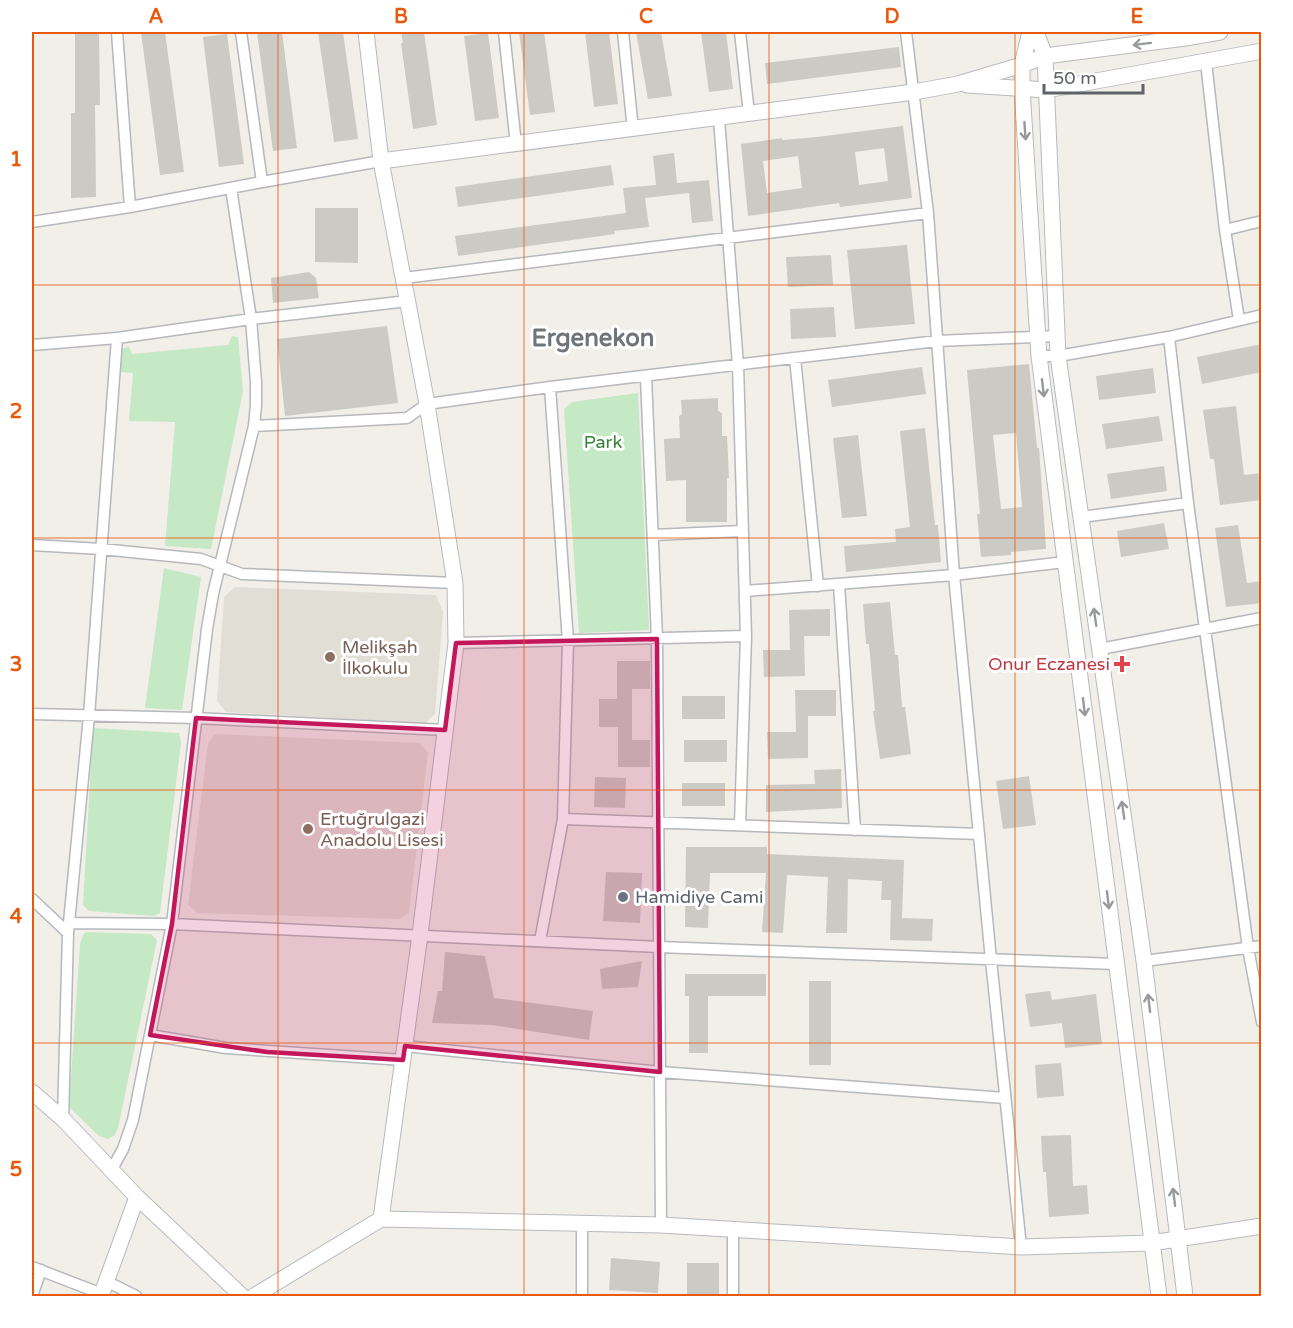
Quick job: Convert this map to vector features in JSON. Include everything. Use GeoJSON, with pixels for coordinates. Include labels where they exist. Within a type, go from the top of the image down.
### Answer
{"type":"FeatureCollection","features":[{"type":"Feature","properties":{"kind":"main road"},"geometry":{"type":"LineString","coordinates":[[366,32],[381,161],[428,404],[455,583],[456,643],[420,936],[381,1219]]}},
{"type":"Feature","properties":{"kind":"main road"},"geometry":{"type":"LineString","coordinates":[[1030,32],[1022,65],[1022,89],[1039,356],[1159,1296]]}},
{"type":"Feature","properties":{"kind":"main road"},"geometry":{"type":"LineString","coordinates":[[1036,32],[1045,56],[1058,356],[1144,961],[1185,1296]]}},
{"type":"Feature","properties":{"kind":"main road"},"geometry":{"type":"LineString","coordinates":[[381,161],[914,92],[958,84],[1045,56],[1220,32]]}},
{"type":"Feature","properties":{"kind":"main road"},"geometry":{"type":"LineString","coordinates":[[958,84],[1046,90],[1262,51]]}},
{"type":"Feature","properties":{"kind":"main road"},"geometry":{"type":"LineString","coordinates":[[32,1092],[63,1119],[137,1197],[242,1296]]}},
{"type":"Feature","properties":{"kind":"main road"},"geometry":{"type":"LineString","coordinates":[[103,1290],[137,1197]]}},
{"type":"Feature","properties":{"kind":"main road"},"geometry":{"type":"LineString","coordinates":[[254,1296],[381,1219],[661,1225],[1022,1247],[1151,1243],[1262,1226]]}},
{"type":"Feature","properties":{"kind":"street"},"geometry":{"type":"LineString","coordinates":[[117,32],[130,207]]}},
{"type":"Feature","properties":{"kind":"street"},"geometry":{"type":"LineString","coordinates":[[241,32],[262,182]]}},
{"type":"Feature","properties":{"kind":"street"},"geometry":{"type":"LineString","coordinates":[[504,32],[516,145]]}},
{"type":"Feature","properties":{"kind":"street"},"geometry":{"type":"LineString","coordinates":[[622,32],[633,130]]}},
{"type":"Feature","properties":{"kind":"street"},"geometry":{"type":"LineString","coordinates":[[740,32],[749,114]]}},
{"type":"Feature","properties":{"kind":"street"},"geometry":{"type":"LineString","coordinates":[[906,32],[928,213],[954,576],[990,960],[1022,1247]]}},
{"type":"Feature","properties":{"kind":"street"},"geometry":{"type":"LineString","coordinates":[[1206,62],[1225,230],[1239,320]]}},
{"type":"Feature","properties":{"kind":"street"},"geometry":{"type":"LineString","coordinates":[[719,119],[738,365],[747,636],[740,825]]}},
{"type":"Feature","properties":{"kind":"street"},"geometry":{"type":"LineString","coordinates":[[32,222],[130,207],[381,161]]}},
{"type":"Feature","properties":{"kind":"street"},"geometry":{"type":"LineString","coordinates":[[112,1169],[131,1127],[172,924],[207,628],[254,426],[256,381],[251,319],[231,188]]}},
{"type":"Feature","properties":{"kind":"street"},"geometry":{"type":"LineString","coordinates":[[404,278],[928,213]]}},
{"type":"Feature","properties":{"kind":"street"},"geometry":{"type":"LineString","coordinates":[[1225,230],[1262,221]]}},
{"type":"Feature","properties":{"kind":"street"},"geometry":{"type":"LineString","coordinates":[[32,345],[117,338],[251,319],[408,301]]}},
{"type":"Feature","properties":{"kind":"street"},"geometry":{"type":"LineString","coordinates":[[1039,356],[1058,356],[1169,337],[1262,315]]}},
{"type":"Feature","properties":{"kind":"street"},"geometry":{"type":"LineString","coordinates":[[254,426],[407,418],[428,404],[937,340],[1057,336]]}},
{"type":"Feature","properties":{"kind":"street"},"geometry":{"type":"LineString","coordinates":[[1169,337],[1188,503],[1248,948],[1262,1022]]}},
{"type":"Feature","properties":{"kind":"street"},"geometry":{"type":"LineString","coordinates":[[63,1119],[68,928],[89,716],[117,338]]}},
{"type":"Feature","properties":{"kind":"street"},"geometry":{"type":"LineString","coordinates":[[795,358],[818,586]]}},
{"type":"Feature","properties":{"kind":"street"},"geometry":{"type":"LineString","coordinates":[[646,377],[657,639],[661,1225]]}},
{"type":"Feature","properties":{"kind":"street"},"geometry":{"type":"LineString","coordinates":[[540,941],[563,819],[568,641],[550,387]]}},
{"type":"Feature","properties":{"kind":"street"},"geometry":{"type":"LineString","coordinates":[[1081,517],[1188,503]]}},
{"type":"Feature","properties":{"kind":"street"},"geometry":{"type":"LineString","coordinates":[[653,535],[743,531]]}},
{"type":"Feature","properties":{"kind":"street"},"geometry":{"type":"LineString","coordinates":[[32,545],[201,559],[242,574],[455,583]]}},
{"type":"Feature","properties":{"kind":"street"},"geometry":{"type":"LineString","coordinates":[[745,591],[954,576],[1065,562]]}},
{"type":"Feature","properties":{"kind":"street"},"geometry":{"type":"LineString","coordinates":[[839,584],[855,830]]}},
{"type":"Feature","properties":{"kind":"street"},"geometry":{"type":"LineString","coordinates":[[1100,649],[1262,618]]}},
{"type":"Feature","properties":{"kind":"street"},"geometry":{"type":"LineString","coordinates":[[456,643],[747,636]]}},
{"type":"Feature","properties":{"kind":"street"},"geometry":{"type":"LineString","coordinates":[[32,714],[195,717],[445,730]]}},
{"type":"Feature","properties":{"kind":"street"},"geometry":{"type":"LineString","coordinates":[[563,819],[979,834]]}},
{"type":"Feature","properties":{"kind":"street"},"geometry":{"type":"LineString","coordinates":[[32,899],[68,928],[172,924],[659,947],[1116,964]]}},
{"type":"Feature","properties":{"kind":"street"},"geometry":{"type":"LineString","coordinates":[[1144,961],[1262,946]]}},
{"type":"Feature","properties":{"kind":"street"},"geometry":{"type":"LineString","coordinates":[[150,1035],[236,1049],[404,1053],[1005,1098]]}},
{"type":"Feature","properties":{"kind":"street"},"geometry":{"type":"LineString","coordinates":[[582,1224],[582,1296]]}},
{"type":"Feature","properties":{"kind":"street"},"geometry":{"type":"LineString","coordinates":[[733,1229],[733,1296]]}},
{"type":"Feature","properties":{"kind":"street"},"geometry":{"type":"LineString","coordinates":[[32,1296],[36,1268],[103,1290],[136,1296]]}},
{"type":"Feature","properties":{"kind":"highlighted area"},"geometry":{"type":"Polygon","coordinates":[[[657,639],[660,1072],[405,1046],[403,1060],[267,1052],[150,1035],[172,924],[196,718],[445,730],[456,643],[657,639]]]}},
{"type":"Feature","properties":{"kind":"shaded area","name":"Melikşah İlkokulu"},"geometry":{"type":"Polygon","coordinates":[[[235,587],[436,595],[443,612],[435,714],[425,723],[226,712],[217,701],[224,597],[235,587]]]}},
{"type":"Feature","properties":{"kind":"shaded area","name":"Ertuğrulgazi Anadolu Lisesi"},"geometry":{"type":"Polygon","coordinates":[[[215,734],[420,743],[428,753],[409,913],[399,919],[197,913],[188,905],[208,743],[215,734]]]}},
{"type":"Feature","properties":{"kind":"green space"},"geometry":{"type":"Polygon","coordinates":[[[232,336],[238,337],[243,391],[211,549],[165,546],[175,422],[129,421],[133,373],[120,372],[121,349],[129,347],[132,354],[228,345],[232,336]]]}},
{"type":"Feature","properties":{"kind":"green space","name":"Park"},"geometry":{"type":"Polygon","coordinates":[[[638,393],[649,630],[579,633],[564,409],[572,402],[638,393]]]}},
{"type":"Feature","properties":{"kind":"green space"},"geometry":{"type":"Polygon","coordinates":[[[164,568],[201,577],[182,710],[145,708],[164,568]]]}},
{"type":"Feature","properties":{"kind":"green space"},"geometry":{"type":"Polygon","coordinates":[[[93,728],[179,733],[181,743],[160,913],[154,916],[89,911],[83,905],[93,728]]]}},
{"type":"Feature","properties":{"kind":"green space"},"geometry":{"type":"Polygon","coordinates":[[[86,932],[151,934],[157,940],[118,1128],[115,1135],[108,1139],[99,1136],[69,1107],[80,945],[86,932]]]}},
{"type":"Feature","properties":{"kind":"building"},"geometry":{"type":"Polygon","coordinates":[[[75,32],[99,32],[100,105],[95,105],[96,197],[71,198],[71,113],[75,113],[75,32]]]}},
{"type":"Feature","properties":{"kind":"building"},"geometry":{"type":"Polygon","coordinates":[[[141,32],[165,32],[184,172],[160,175],[141,32]]]}},
{"type":"Feature","properties":{"kind":"building"},"geometry":{"type":"Polygon","coordinates":[[[257,32],[282,32],[297,148],[273,151],[257,32]]]}},
{"type":"Feature","properties":{"kind":"building"},"geometry":{"type":"Polygon","coordinates":[[[318,32],[343,32],[358,139],[334,142],[318,32]]]}},
{"type":"Feature","properties":{"kind":"building"},"geometry":{"type":"Polygon","coordinates":[[[401,32],[424,32],[437,125],[413,129],[401,32]]]}},
{"type":"Feature","properties":{"kind":"building"},"geometry":{"type":"Polygon","coordinates":[[[519,32],[544,32],[555,112],[530,115],[519,32]]]}},
{"type":"Feature","properties":{"kind":"building"},"geometry":{"type":"Polygon","coordinates":[[[585,32],[609,32],[618,104],[594,107],[585,32]]]}},
{"type":"Feature","properties":{"kind":"building"},"geometry":{"type":"Polygon","coordinates":[[[636,32],[661,32],[672,96],[648,99],[636,32]]]}},
{"type":"Feature","properties":{"kind":"building"},"geometry":{"type":"Polygon","coordinates":[[[701,32],[726,32],[733,89],[709,92],[701,32]]]}},
{"type":"Feature","properties":{"kind":"building"},"geometry":{"type":"Polygon","coordinates":[[[488,33],[499,118],[475,121],[464,36],[488,33]]]}},
{"type":"Feature","properties":{"kind":"building"},"geometry":{"type":"Polygon","coordinates":[[[227,34],[244,164],[219,167],[203,37],[227,34]]]}},
{"type":"Feature","properties":{"kind":"building"},"geometry":{"type":"Polygon","coordinates":[[[899,47],[901,67],[767,84],[765,63],[899,47]]]}},
{"type":"Feature","properties":{"kind":"building"},"geometry":{"type":"Polygon","coordinates":[[[903,126],[912,198],[840,207],[839,203],[748,216],[741,144],[782,138],[782,140],[903,126]],[[884,148],[855,152],[859,185],[888,181],[884,148]],[[798,156],[763,161],[767,193],[802,188],[798,156]]]}},
{"type":"Feature","properties":{"kind":"building"},"geometry":{"type":"Polygon","coordinates":[[[674,153],[677,183],[709,180],[713,221],[692,223],[689,193],[645,198],[649,227],[614,231],[615,234],[458,256],[455,236],[626,213],[623,188],[656,185],[653,156],[674,153]]]}},
{"type":"Feature","properties":{"kind":"building"},"geometry":{"type":"Polygon","coordinates":[[[611,165],[614,185],[458,207],[455,187],[611,165]]]}},
{"type":"Feature","properties":{"kind":"building"},"geometry":{"type":"Polygon","coordinates":[[[315,208],[358,208],[358,263],[315,262],[315,208]]]}},
{"type":"Feature","properties":{"kind":"building"},"geometry":{"type":"Polygon","coordinates":[[[907,245],[915,324],[855,329],[847,250],[907,245]]]}},
{"type":"Feature","properties":{"kind":"building"},"geometry":{"type":"Polygon","coordinates":[[[831,255],[833,285],[788,287],[786,257],[831,255]]]}},
{"type":"Feature","properties":{"kind":"building"},"geometry":{"type":"Polygon","coordinates":[[[309,272],[316,278],[319,298],[273,303],[271,278],[309,272]]]}},
{"type":"Feature","properties":{"kind":"building"},"geometry":{"type":"Polygon","coordinates":[[[834,307],[836,337],[791,339],[790,309],[834,307]]]}},
{"type":"Feature","properties":{"kind":"building"},"geometry":{"type":"Polygon","coordinates":[[[387,326],[398,403],[285,416],[277,339],[387,326]]]}},
{"type":"Feature","properties":{"kind":"building"},"geometry":{"type":"Polygon","coordinates":[[[1262,344],[1262,372],[1202,384],[1197,357],[1262,344]]]}},
{"type":"Feature","properties":{"kind":"building"},"geometry":{"type":"Polygon","coordinates":[[[1029,364],[1037,448],[1039,448],[1046,549],[981,557],[977,514],[980,514],[967,370],[1029,364]],[[1016,433],[993,435],[1001,509],[1022,507],[1016,433]]]}},
{"type":"Feature","properties":{"kind":"building"},"geometry":{"type":"Polygon","coordinates":[[[922,367],[926,394],[832,407],[828,380],[922,367]]]}},
{"type":"Feature","properties":{"kind":"building"},"geometry":{"type":"Polygon","coordinates":[[[1153,368],[1156,393],[1099,400],[1096,376],[1153,368]]]}},
{"type":"Feature","properties":{"kind":"building"},"geometry":{"type":"Polygon","coordinates":[[[718,398],[718,411],[722,413],[722,436],[727,436],[729,478],[727,478],[727,522],[686,522],[686,480],[666,481],[664,439],[680,438],[681,400],[718,398]]]}},
{"type":"Feature","properties":{"kind":"building"},"geometry":{"type":"Polygon","coordinates":[[[1236,406],[1244,475],[1262,473],[1262,500],[1220,505],[1214,459],[1210,459],[1203,410],[1236,406]]]}},
{"type":"Feature","properties":{"kind":"building"},"geometry":{"type":"Polygon","coordinates":[[[1159,416],[1163,441],[1106,449],[1102,424],[1159,416]]]}},
{"type":"Feature","properties":{"kind":"building"},"geometry":{"type":"Polygon","coordinates":[[[925,428],[941,562],[846,572],[844,546],[896,542],[895,529],[910,527],[900,431],[925,428]]]}},
{"type":"Feature","properties":{"kind":"building"},"geometry":{"type":"Polygon","coordinates":[[[858,435],[867,516],[842,518],[833,438],[858,435]]]}},
{"type":"Feature","properties":{"kind":"building"},"geometry":{"type":"Polygon","coordinates":[[[1164,466],[1167,491],[1111,499],[1107,474],[1164,466]]]}},
{"type":"Feature","properties":{"kind":"building"},"geometry":{"type":"Polygon","coordinates":[[[1164,523],[1169,549],[1121,557],[1117,531],[1164,523]]]}},
{"type":"Feature","properties":{"kind":"building"},"geometry":{"type":"Polygon","coordinates":[[[1238,525],[1247,583],[1262,581],[1262,603],[1226,607],[1215,528],[1238,525]]]}},
{"type":"Feature","properties":{"kind":"building"},"geometry":{"type":"Polygon","coordinates":[[[890,602],[895,655],[898,655],[902,707],[905,707],[911,754],[880,759],[863,604],[890,602]]]}},
{"type":"Feature","properties":{"kind":"building"},"geometry":{"type":"Polygon","coordinates":[[[830,609],[830,636],[804,636],[805,676],[764,677],[763,650],[790,650],[789,610],[830,609]]]}},
{"type":"Feature","properties":{"kind":"building"},"geometry":{"type":"Polygon","coordinates":[[[617,661],[650,661],[650,689],[632,689],[632,740],[650,740],[650,767],[618,767],[618,727],[599,727],[599,699],[617,699],[617,661]]]}},
{"type":"Feature","properties":{"kind":"building"},"geometry":{"type":"Polygon","coordinates":[[[795,690],[836,690],[836,716],[808,716],[808,758],[768,759],[767,732],[796,732],[795,690]]]}},
{"type":"Feature","properties":{"kind":"building"},"geometry":{"type":"Polygon","coordinates":[[[682,696],[725,696],[725,719],[682,719],[682,696]]]}},
{"type":"Feature","properties":{"kind":"building"},"geometry":{"type":"Polygon","coordinates":[[[684,740],[727,740],[727,762],[684,762],[684,740]]]}},
{"type":"Feature","properties":{"kind":"building"},"geometry":{"type":"Polygon","coordinates":[[[841,769],[842,808],[766,812],[766,785],[815,784],[814,770],[841,769]]]}},
{"type":"Feature","properties":{"kind":"building"},"geometry":{"type":"Polygon","coordinates":[[[1029,776],[1036,825],[1003,829],[996,781],[1029,776]]]}},
{"type":"Feature","properties":{"kind":"building"},"geometry":{"type":"Polygon","coordinates":[[[595,777],[626,778],[625,808],[594,807],[595,777]]]}},
{"type":"Feature","properties":{"kind":"building"},"geometry":{"type":"Polygon","coordinates":[[[682,783],[725,783],[725,806],[682,806],[682,783]]]}},
{"type":"Feature","properties":{"kind":"building"},"geometry":{"type":"Polygon","coordinates":[[[686,847],[767,847],[767,854],[904,860],[902,918],[933,919],[932,941],[890,940],[891,900],[881,900],[882,881],[848,879],[847,933],[826,933],[828,877],[787,875],[783,933],[762,932],[766,873],[710,873],[708,928],[685,927],[686,847]]]}},
{"type":"Feature","properties":{"kind":"building","name":"Hamidiye Cami"},"geometry":{"type":"Polygon","coordinates":[[[606,872],[642,873],[640,923],[603,921],[606,872]]]}},
{"type":"Feature","properties":{"kind":"building"},"geometry":{"type":"Polygon","coordinates":[[[445,952],[485,956],[494,998],[593,1011],[589,1040],[492,1025],[432,1023],[438,991],[442,991],[445,952]]]}},
{"type":"Feature","properties":{"kind":"building"},"geometry":{"type":"Polygon","coordinates":[[[642,961],[638,987],[602,989],[600,969],[642,961]]]}},
{"type":"Feature","properties":{"kind":"building"},"geometry":{"type":"Polygon","coordinates":[[[685,974],[766,974],[766,996],[708,996],[708,1053],[689,1053],[689,996],[685,996],[685,974]]]}},
{"type":"Feature","properties":{"kind":"building"},"geometry":{"type":"Polygon","coordinates":[[[809,981],[831,981],[831,1065],[809,1065],[809,981]]]}},
{"type":"Feature","properties":{"kind":"building"},"geometry":{"type":"Polygon","coordinates":[[[1050,991],[1052,1000],[1096,994],[1102,1044],[1065,1048],[1062,1023],[1030,1027],[1025,994],[1050,991]]]}},
{"type":"Feature","properties":{"kind":"building"},"geometry":{"type":"Polygon","coordinates":[[[1061,1063],[1064,1096],[1037,1098],[1035,1065],[1061,1063]]]}},
{"type":"Feature","properties":{"kind":"building"},"geometry":{"type":"Polygon","coordinates":[[[1071,1135],[1073,1186],[1087,1185],[1089,1214],[1049,1217],[1041,1136],[1071,1135]]]}},
{"type":"Feature","properties":{"kind":"building"},"geometry":{"type":"Polygon","coordinates":[[[611,1258],[660,1262],[658,1293],[609,1290],[611,1258]]]}},
{"type":"Feature","properties":{"kind":"building"},"geometry":{"type":"Polygon","coordinates":[[[687,1263],[719,1263],[719,1296],[687,1296],[687,1263]]]}},
{"type":"Feature","properties":{"kind":"place","name":"Melikşah İlkokulu"},"geometry":{"type":"Point","coordinates":[330,657]}},
{"type":"Feature","properties":{"kind":"place","name":"Onur Eczanesi"},"geometry":{"type":"Point","coordinates":[1122,664]}},
{"type":"Feature","properties":{"kind":"place","name":"Ertuğrulgazi Anadolu Lisesi"},"geometry":{"type":"Point","coordinates":[308,829]}},
{"type":"Feature","properties":{"kind":"place","name":"Hamidiye Cami"},"geometry":{"type":"Point","coordinates":[623,897]}},
{"type":"Feature","properties":{"kind":"district","name":"Ergenekon"},"geometry":{"type":"Point","coordinates":[593,338]}}]}
